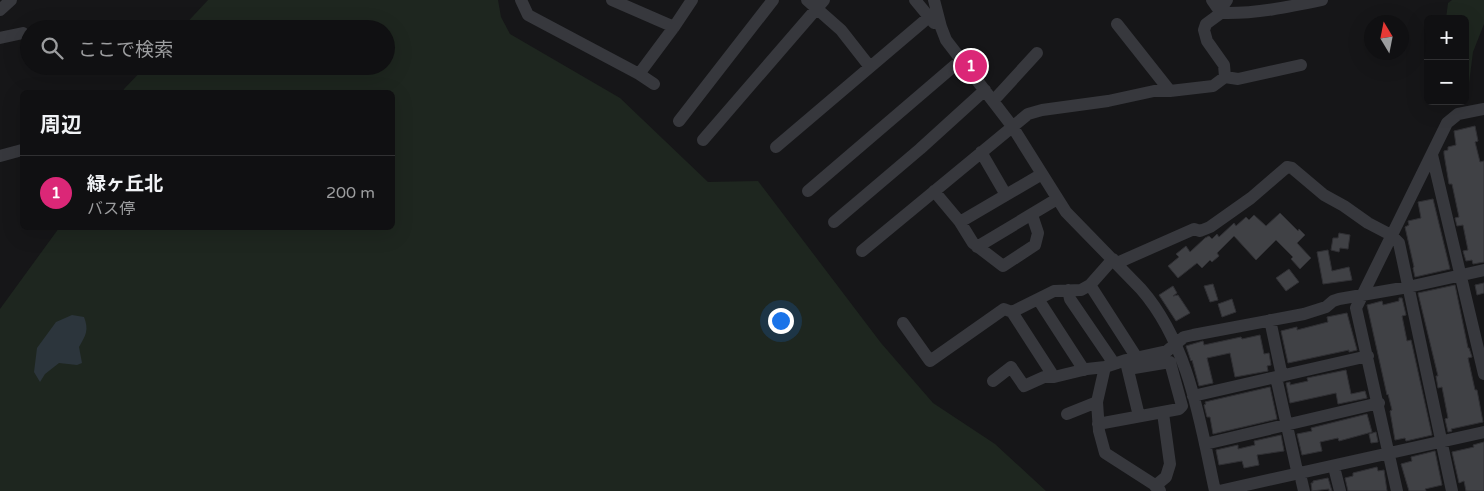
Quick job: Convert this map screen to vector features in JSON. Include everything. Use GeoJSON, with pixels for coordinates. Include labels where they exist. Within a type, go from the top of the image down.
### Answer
{"type":"FeatureCollection","features":[{"type":"Feature","properties":{"kind":"street"},"geometry":{"type":"LineString","coordinates":[[0,10],[11,0]]}},
{"type":"Feature","properties":{"kind":"street"},"geometry":{"type":"LineString","coordinates":[[521,0],[528,15],[639,74],[654,84]]}},
{"type":"Feature","properties":{"kind":"street"},"geometry":{"type":"LineString","coordinates":[[612,0],[674,27]]}},
{"type":"Feature","properties":{"kind":"street"},"geometry":{"type":"LineString","coordinates":[[639,74],[692,0]]}},
{"type":"Feature","properties":{"kind":"street"},"geometry":{"type":"LineString","coordinates":[[679,121],[773,0]]}},
{"type":"Feature","properties":{"kind":"street"},"geometry":{"type":"LineString","coordinates":[[807,0],[821,4],[870,67]]}},
{"type":"Feature","properties":{"kind":"street"},"geometry":{"type":"LineString","coordinates":[[915,0],[933,9],[946,40],[994,100],[1057,199],[1076,224],[1115,261],[1152,301],[1167,324],[1176,343],[1193,396],[1215,491]]}},
{"type":"Feature","properties":{"kind":"street"},"geometry":{"type":"LineString","coordinates":[[1212,0],[1221,13]]}},
{"type":"Feature","properties":{"kind":"street"},"geometry":{"type":"LineString","coordinates":[[1221,13],[1222,7],[1227,0]]}},
{"type":"Feature","properties":{"kind":"street"},"geometry":{"type":"LineString","coordinates":[[1225,77],[1224,65],[1207,41],[1204,30],[1206,24],[1221,13],[1242,14],[1322,0]]}},
{"type":"Feature","properties":{"kind":"street"},"geometry":{"type":"LineString","coordinates":[[703,140],[821,4]]}},
{"type":"Feature","properties":{"kind":"street"},"geometry":{"type":"LineString","coordinates":[[776,147],[870,67],[933,9]]}},
{"type":"Feature","properties":{"kind":"street"},"geometry":{"type":"LineString","coordinates":[[1117,24],[1170,91]]}},
{"type":"Feature","properties":{"kind":"street"},"geometry":{"type":"LineString","coordinates":[[0,38],[20,34]]}},
{"type":"Feature","properties":{"kind":"street"},"geometry":{"type":"LineString","coordinates":[[994,100],[1037,53]]}},
{"type":"Feature","properties":{"kind":"street"},"geometry":{"type":"LineString","coordinates":[[808,191],[961,60]]}},
{"type":"Feature","properties":{"kind":"street"},"geometry":{"type":"LineString","coordinates":[[862,251],[1028,114],[1042,110],[1108,101],[1154,91],[1213,86],[1225,77],[1238,79],[1301,65]]}},
{"type":"Feature","properties":{"kind":"street"},"geometry":{"type":"LineString","coordinates":[[834,222],[920,149],[985,90]]}},
{"type":"Feature","properties":{"kind":"street"},"geometry":{"type":"LineString","coordinates":[[1397,491],[1379,403],[1356,308],[1447,123],[1458,114],[1484,108]]}},
{"type":"Feature","properties":{"kind":"street"},"geometry":{"type":"LineString","coordinates":[[0,156],[20,151]]}},
{"type":"Feature","properties":{"kind":"street"},"geometry":{"type":"LineString","coordinates":[[981,152],[1006,195]]}},
{"type":"Feature","properties":{"kind":"street"},"geometry":{"type":"LineString","coordinates":[[1432,155],[1484,374]]}},
{"type":"Feature","properties":{"kind":"street"},"geometry":{"type":"LineString","coordinates":[[1012,312],[1054,291],[1081,290],[1090,285],[1115,261],[1194,229],[1200,231],[1210,227],[1251,198],[1287,167],[1292,168],[1324,195],[1391,235],[1398,243],[1452,491]]}},
{"type":"Feature","properties":{"kind":"street"},"geometry":{"type":"LineString","coordinates":[[960,222],[1042,174]]}},
{"type":"Feature","properties":{"kind":"street"},"geometry":{"type":"LineString","coordinates":[[934,191],[960,222],[973,243],[1002,266],[1035,245],[1038,233],[1032,214]]}},
{"type":"Feature","properties":{"kind":"street"},"geometry":{"type":"LineString","coordinates":[[978,247],[1057,199]]}},
{"type":"Feature","properties":{"kind":"street"},"geometry":{"type":"LineString","coordinates":[[993,381],[1011,367],[1024,386],[1044,377],[1054,377],[1123,363],[1167,351],[1184,337],[1304,314],[1326,307],[1339,299],[1408,288],[1484,270]]}},
{"type":"Feature","properties":{"kind":"street"},"geometry":{"type":"LineString","coordinates":[[1090,285],[1123,363],[1139,416]]}},
{"type":"Feature","properties":{"kind":"street"},"geometry":{"type":"LineString","coordinates":[[1068,290],[1070,299],[1113,362],[1170,362],[1182,406],[1179,410],[1098,424]]}},
{"type":"Feature","properties":{"kind":"street"},"geometry":{"type":"LineString","coordinates":[[1038,299],[1084,370]]}},
{"type":"Feature","properties":{"kind":"street"},"geometry":{"type":"LineString","coordinates":[[903,323],[930,361],[1004,309],[1012,312],[1054,377]]}},
{"type":"Feature","properties":{"kind":"street"},"geometry":{"type":"LineString","coordinates":[[1270,320],[1287,425],[1304,491]]}},
{"type":"Feature","properties":{"kind":"street"},"geometry":{"type":"LineString","coordinates":[[1193,396],[1368,356]]}},
{"type":"Feature","properties":{"kind":"street"},"geometry":{"type":"LineString","coordinates":[[1067,414],[1097,402],[1123,363]]}},
{"type":"Feature","properties":{"kind":"street"},"geometry":{"type":"LineString","coordinates":[[1097,402],[1098,424],[1105,453],[1157,488],[1166,477],[1170,464],[1163,413]]}},
{"type":"Feature","properties":{"kind":"street"},"geometry":{"type":"LineString","coordinates":[[1205,444],[1379,403]]}},
{"type":"Feature","properties":{"kind":"street"},"geometry":{"type":"LineString","coordinates":[[1219,491],[1334,467],[1484,432]]}},
{"type":"Feature","properties":{"kind":"street"},"geometry":{"type":"LineString","coordinates":[[1334,467],[1340,491]]}},
{"type":"Feature","properties":{"kind":"shaded area"},"geometry":{"type":"Polygon","coordinates":[[[208,0],[498,0],[501,17],[510,34],[620,98],[708,182],[758,181],[881,343],[933,403],[995,444],[1046,491],[0,491],[0,309],[58,230],[395,230],[395,90],[124,90],[137,75],[395,75],[395,20],[189,20],[208,0]]]}},
{"type":"Feature","properties":{"kind":"shaded area"},"geometry":{"type":"Polygon","coordinates":[[[1452,0],[1484,0],[1484,24],[1473,52],[1469,83],[1469,15],[1446,15],[1448,3],[1452,0]]]}},
{"type":"Feature","properties":{"kind":"shaded area"},"geometry":{"type":"Polygon","coordinates":[[[72,315],[84,317],[86,322],[86,332],[79,347],[82,363],[77,365],[59,363],[45,374],[40,382],[34,372],[37,348],[56,322],[72,315]]]}},
{"type":"Feature","properties":{"kind":"building"},"geometry":{"type":"Polygon","coordinates":[[[1475,126],[1478,141],[1475,142],[1480,162],[1484,161],[1484,262],[1473,264],[1472,260],[1466,261],[1463,251],[1468,250],[1463,225],[1457,226],[1455,218],[1459,217],[1452,184],[1449,184],[1444,151],[1448,150],[1448,147],[1456,145],[1454,131],[1475,126]]]}},
{"type":"Feature","properties":{"kind":"building"},"geometry":{"type":"Polygon","coordinates":[[[1433,199],[1450,269],[1415,277],[1405,227],[1409,225],[1408,221],[1421,218],[1418,202],[1433,199]]]}},
{"type":"Feature","properties":{"kind":"building"},"geometry":{"type":"Polygon","coordinates":[[[1280,213],[1298,231],[1299,229],[1305,235],[1297,243],[1311,258],[1300,269],[1291,259],[1293,257],[1276,240],[1256,260],[1234,236],[1217,253],[1219,256],[1212,262],[1210,260],[1202,268],[1197,263],[1178,278],[1168,266],[1179,257],[1176,254],[1186,246],[1190,252],[1205,238],[1209,236],[1212,239],[1217,234],[1219,237],[1234,223],[1236,226],[1246,217],[1249,220],[1254,215],[1266,226],[1280,213]]]}},
{"type":"Feature","properties":{"kind":"building"},"geometry":{"type":"Polygon","coordinates":[[[1339,233],[1350,235],[1348,249],[1340,248],[1339,252],[1331,250],[1333,238],[1338,238],[1339,233]]]}},
{"type":"Feature","properties":{"kind":"building"},"geometry":{"type":"Polygon","coordinates":[[[1328,250],[1332,271],[1349,267],[1352,280],[1323,284],[1317,252],[1328,250]]]}},
{"type":"Feature","properties":{"kind":"building"},"geometry":{"type":"Polygon","coordinates":[[[1289,269],[1299,282],[1286,291],[1276,278],[1289,269]]]}},
{"type":"Feature","properties":{"kind":"building"},"geometry":{"type":"Polygon","coordinates":[[[1484,283],[1484,293],[1477,295],[1475,285],[1484,283]]]}},
{"type":"Feature","properties":{"kind":"building"},"geometry":{"type":"Polygon","coordinates":[[[1213,284],[1218,300],[1210,302],[1204,286],[1213,284]]]}},
{"type":"Feature","properties":{"kind":"building"},"geometry":{"type":"Polygon","coordinates":[[[1455,285],[1468,348],[1472,357],[1468,358],[1483,422],[1451,429],[1452,431],[1448,432],[1445,419],[1448,418],[1442,387],[1438,388],[1436,376],[1438,376],[1418,293],[1455,285]]]}},
{"type":"Feature","properties":{"kind":"building"},"geometry":{"type":"Polygon","coordinates":[[[1173,286],[1177,293],[1173,296],[1178,295],[1190,313],[1176,321],[1159,295],[1173,286]]]}},
{"type":"Feature","properties":{"kind":"building"},"geometry":{"type":"Polygon","coordinates":[[[1399,298],[1402,298],[1406,315],[1402,316],[1407,341],[1411,340],[1432,435],[1406,441],[1405,438],[1395,440],[1390,411],[1392,410],[1367,305],[1382,301],[1383,305],[1399,301],[1399,298]]]}},
{"type":"Feature","properties":{"kind":"building"},"geometry":{"type":"Polygon","coordinates":[[[1232,299],[1236,312],[1222,317],[1218,304],[1232,299]]]}},
{"type":"Feature","properties":{"kind":"building"},"geometry":{"type":"Polygon","coordinates":[[[1347,313],[1357,350],[1288,363],[1281,331],[1297,327],[1297,330],[1328,322],[1327,317],[1347,313]]]}},
{"type":"Feature","properties":{"kind":"building"},"geometry":{"type":"Polygon","coordinates":[[[1260,335],[1264,354],[1269,353],[1271,365],[1267,366],[1268,371],[1235,377],[1230,353],[1207,358],[1213,383],[1199,386],[1186,346],[1203,341],[1204,345],[1260,335]]]}},
{"type":"Feature","properties":{"kind":"building"},"geometry":{"type":"Polygon","coordinates":[[[1346,370],[1351,394],[1365,391],[1367,398],[1338,404],[1336,393],[1290,403],[1286,383],[1290,382],[1290,385],[1308,381],[1307,378],[1346,370]]]}},
{"type":"Feature","properties":{"kind":"building"},"geometry":{"type":"Polygon","coordinates":[[[1270,387],[1277,419],[1213,434],[1210,417],[1207,417],[1204,405],[1206,404],[1205,402],[1270,387]]]}},
{"type":"Feature","properties":{"kind":"building"},"geometry":{"type":"Polygon","coordinates":[[[1367,414],[1372,432],[1339,441],[1338,438],[1320,442],[1322,451],[1302,455],[1297,434],[1312,431],[1311,428],[1367,414]]]}},
{"type":"Feature","properties":{"kind":"building"},"geometry":{"type":"Polygon","coordinates":[[[1376,432],[1378,442],[1371,443],[1369,434],[1376,432]]]}},
{"type":"Feature","properties":{"kind":"building"},"geometry":{"type":"Polygon","coordinates":[[[1281,435],[1284,451],[1257,455],[1259,465],[1244,468],[1242,461],[1219,465],[1216,450],[1238,445],[1238,449],[1255,445],[1254,441],[1281,435]]]}},
{"type":"Feature","properties":{"kind":"building"},"geometry":{"type":"Polygon","coordinates":[[[1484,442],[1484,491],[1466,491],[1464,481],[1459,483],[1452,452],[1474,447],[1473,445],[1484,442]]]}},
{"type":"Feature","properties":{"kind":"building"},"geometry":{"type":"Polygon","coordinates":[[[1435,451],[1442,485],[1425,489],[1426,491],[1409,491],[1401,464],[1412,461],[1411,457],[1435,451]]]}},
{"type":"Feature","properties":{"kind":"building"},"geometry":{"type":"Polygon","coordinates":[[[1377,467],[1378,471],[1384,470],[1387,491],[1348,491],[1345,478],[1353,476],[1353,473],[1377,467]]]}},
{"type":"Feature","properties":{"kind":"building"},"geometry":{"type":"Polygon","coordinates":[[[1328,478],[1332,491],[1329,491],[1329,489],[1312,491],[1311,483],[1313,481],[1328,478]]]}},
{"type":"Feature","properties":{"kind":"place","name":"緑ヶ丘北"},"geometry":{"type":"Point","coordinates":[971,66]}}]}
